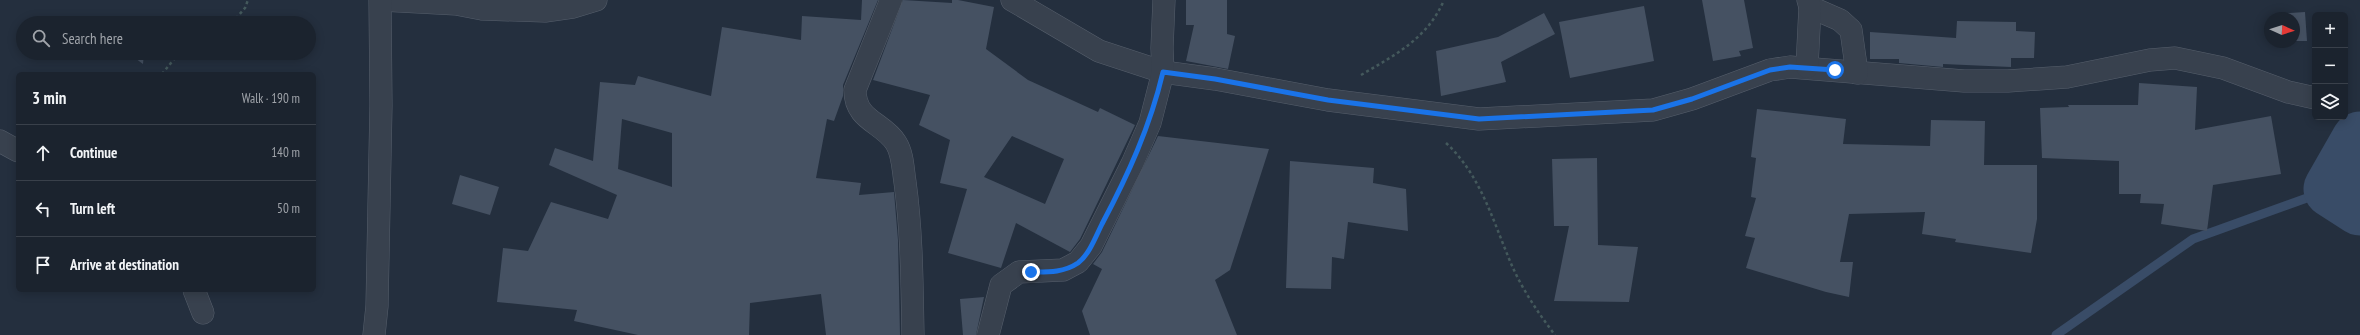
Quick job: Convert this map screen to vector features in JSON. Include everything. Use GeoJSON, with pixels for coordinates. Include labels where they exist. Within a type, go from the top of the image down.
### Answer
{"type":"FeatureCollection","features":[{"type":"Feature","properties":{"kind":"street"},"geometry":{"type":"LineString","coordinates":[[374,335],[377,306],[381,113],[381,0],[456,4],[482,9],[545,11],[573,7],[596,0]]}},
{"type":"Feature","properties":{"kind":"street"},"geometry":{"type":"LineString","coordinates":[[891,0],[855,90],[855,102],[862,113],[896,143],[902,158],[911,240],[913,335]]}},
{"type":"Feature","properties":{"kind":"street"},"geometry":{"type":"LineString","coordinates":[[1012,0],[1099,51],[1163,72],[1215,79],[1328,100],[1479,119],[1653,110],[1692,99],[1770,70],[1807,67],[1857,73],[1964,81],[2008,80],[2067,77],[2150,60],[2175,58],[2222,68],[2288,92],[2312,97]]}},
{"type":"Feature","properties":{"kind":"street"},"geometry":{"type":"LineString","coordinates":[[988,335],[1000,285],[1018,272],[1063,270],[1078,262],[1091,246],[1150,123],[1163,72],[1162,48],[1164,0]]}},
{"type":"Feature","properties":{"kind":"street"},"geometry":{"type":"LineString","coordinates":[[1807,67],[1809,4],[1840,20],[1851,30],[1857,73]]}},
{"type":"Feature","properties":{"kind":"street"},"geometry":{"type":"LineString","coordinates":[[0,141],[16,149]]}},
{"type":"Feature","properties":{"kind":"street"},"geometry":{"type":"LineString","coordinates":[[195,292],[203,313]]}},
{"type":"Feature","properties":{"kind":"path"},"geometry":{"type":"LineString","coordinates":[[238,16],[245,8],[248,0]]}},
{"type":"Feature","properties":{"kind":"path"},"geometry":{"type":"LineString","coordinates":[[1328,100],[1349,82],[1414,43],[1435,18],[1444,0]]}},
{"type":"Feature","properties":{"kind":"path"},"geometry":{"type":"LineString","coordinates":[[164,72],[173,60]]}},
{"type":"Feature","properties":{"kind":"path"},"geometry":{"type":"LineString","coordinates":[[1414,112],[1450,147],[1478,185],[1514,269],[1538,313],[1555,335]]}},
{"type":"Feature","properties":{"kind":"building"},"geometry":{"type":"Polygon","coordinates":[[[862,0],[878,0],[843,85],[843,96],[834,121],[827,119],[816,178],[861,183],[859,195],[894,192],[898,240],[900,335],[826,335],[821,294],[750,303],[749,335],[638,335],[574,321],[577,310],[497,302],[503,248],[528,251],[551,202],[608,219],[617,195],[549,165],[555,148],[593,161],[600,82],[635,85],[638,76],[711,96],[722,27],[801,40],[802,16],[861,20],[862,0]],[[622,119],[618,169],[672,187],[672,133],[622,119]]]}},
{"type":"Feature","properties":{"kind":"building"},"geometry":{"type":"Polygon","coordinates":[[[903,0],[952,3],[952,0],[958,0],[994,7],[986,49],[1028,80],[1098,112],[1100,108],[1135,125],[1080,239],[1070,252],[1016,223],[1001,268],[948,253],[967,189],[940,183],[950,140],[919,125],[930,95],[873,80],[903,0]],[[1012,136],[984,177],[1045,204],[1064,159],[1012,136]]]}},
{"type":"Feature","properties":{"kind":"building"},"geometry":{"type":"Polygon","coordinates":[[[1186,0],[1227,0],[1227,34],[1235,36],[1228,69],[1186,61],[1194,25],[1186,25],[1186,0]]]}},
{"type":"Feature","properties":{"kind":"building"},"geometry":{"type":"Polygon","coordinates":[[[1702,0],[1744,0],[1753,48],[1739,51],[1741,56],[1713,61],[1702,0]]]}},
{"type":"Feature","properties":{"kind":"building"},"geometry":{"type":"Polygon","coordinates":[[[1644,6],[1654,61],[1570,78],[1559,22],[1644,6]]]}},
{"type":"Feature","properties":{"kind":"building"},"geometry":{"type":"Polygon","coordinates":[[[2300,12],[2305,12],[2307,41],[2300,41],[2300,12]]]}},
{"type":"Feature","properties":{"kind":"building"},"geometry":{"type":"Polygon","coordinates":[[[1544,13],[1555,34],[1501,62],[1506,82],[1441,96],[1436,51],[1498,37],[1544,13]]]}},
{"type":"Feature","properties":{"kind":"building"},"geometry":{"type":"Polygon","coordinates":[[[1957,21],[2016,22],[2016,31],[2035,32],[2034,58],[2011,58],[2011,67],[1943,64],[1943,67],[1899,63],[1899,59],[1870,59],[1870,32],[1956,38],[1957,21]]]}},
{"type":"Feature","properties":{"kind":"building"},"geometry":{"type":"Polygon","coordinates":[[[138,60],[143,60],[143,64],[138,60]]]}},
{"type":"Feature","properties":{"kind":"building"},"geometry":{"type":"Polygon","coordinates":[[[2139,83],[2197,87],[2195,130],[2271,116],[2281,174],[2213,185],[2207,231],[2161,224],[2164,204],[2140,203],[2141,194],[2119,194],[2119,161],[2042,158],[2040,108],[2069,107],[2068,105],[2138,105],[2139,83]]]}},
{"type":"Feature","properties":{"kind":"building"},"geometry":{"type":"Polygon","coordinates":[[[1757,109],[1846,119],[1843,144],[1930,146],[1931,120],[1985,121],[1984,165],[2037,165],[2037,219],[2031,253],[1955,242],[1956,239],[1922,234],[1925,212],[1849,214],[1840,262],[1853,262],[1849,297],[1826,292],[1746,268],[1755,238],[1745,236],[1756,198],[1751,197],[1756,158],[1751,157],[1757,109]]]}},
{"type":"Feature","properties":{"kind":"building"},"geometry":{"type":"Polygon","coordinates":[[[1158,136],[1269,149],[1230,270],[1215,280],[1237,335],[1090,335],[1082,311],[1102,269],[1093,264],[1102,252],[1158,136]]]}},
{"type":"Feature","properties":{"kind":"building"},"geometry":{"type":"Polygon","coordinates":[[[1597,158],[1598,245],[1638,247],[1629,302],[1554,301],[1569,226],[1554,226],[1552,159],[1597,158]]]}},
{"type":"Feature","properties":{"kind":"building"},"geometry":{"type":"Polygon","coordinates":[[[1290,161],[1374,168],[1373,183],[1406,189],[1408,231],[1348,222],[1344,259],[1332,257],[1331,289],[1286,288],[1290,161]]]}},
{"type":"Feature","properties":{"kind":"building"},"geometry":{"type":"Polygon","coordinates":[[[460,175],[499,187],[490,215],[452,204],[460,175]]]}},
{"type":"Feature","properties":{"kind":"building"},"geometry":{"type":"Polygon","coordinates":[[[984,297],[976,335],[963,335],[960,299],[984,297]]]}},
{"type":"Feature","properties":{"kind":"waterway"},"geometry":{"type":"LineString","coordinates":[[2360,140],[2332,189],[2360,207]]}},
{"type":"Feature","properties":{"kind":"waterway"},"geometry":{"type":"LineString","coordinates":[[2056,335],[2193,239],[2332,189]]}},
{"type":"Feature","properties":{"kind":"route"},"geometry":{"type":"LineString","coordinates":[[1031,272],[1055,272],[1063,270],[1078,262],[1091,246],[1111,208],[1150,123],[1163,72],[1215,79],[1328,100],[1479,119],[1588,112],[1653,110],[1692,99],[1770,70],[1790,67],[1807,67],[1835,70]]}}]}
